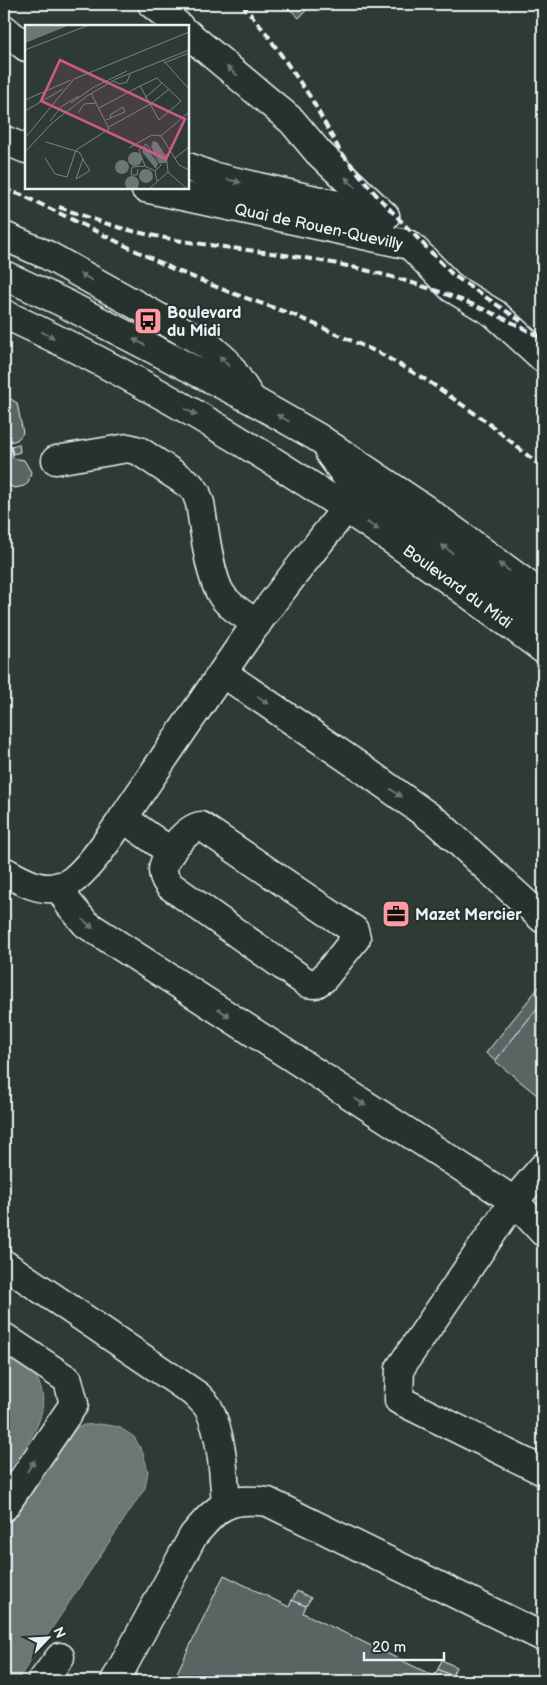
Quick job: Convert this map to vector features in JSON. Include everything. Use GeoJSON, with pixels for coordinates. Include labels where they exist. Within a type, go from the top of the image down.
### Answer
{"type":"FeatureCollection","features":[{"type":"Feature","properties":{"kind":"main road"},"geometry":{"type":"LineString","coordinates":[[152,4],[178,25]]}},
{"type":"Feature","properties":{"kind":"main road"},"geometry":{"type":"LineString","coordinates":[[4,29],[25,46]]}},
{"type":"Feature","properties":{"kind":"main road"},"geometry":{"type":"LineString","coordinates":[[189,35],[292,121],[318,152],[385,216],[410,245]]}},
{"type":"Feature","properties":{"kind":"main road"},"geometry":{"type":"LineString","coordinates":[[4,140],[25,149]]}},
{"type":"Feature","properties":{"kind":"main road"},"geometry":{"type":"LineString","coordinates":[[189,167],[211,176],[385,216]]}},
{"type":"Feature","properties":{"kind":"main road","name":"Quai de Rouen-Quevilly"},"geometry":{"type":"LineString","coordinates":[[150,189],[410,245],[452,288],[495,314],[543,358]]}},
{"type":"Feature","properties":{"kind":"main road"},"geometry":{"type":"LineString","coordinates":[[4,236],[47,255],[209,346],[226,361],[252,400]]}},
{"type":"Feature","properties":{"kind":"main road","name":"Boulevard du Midi"},"geometry":{"type":"LineString","coordinates":[[4,275],[62,302],[252,400],[317,437],[426,510],[543,596]]}},
{"type":"Feature","properties":{"kind":"main road","name":"Boulevard du Midi"},"geometry":{"type":"LineString","coordinates":[[4,314],[118,371],[292,473],[412,524],[543,618]]}},
{"type":"Feature","properties":{"kind":"main road","name":"Boulevard du Midi"},"geometry":{"type":"LineString","coordinates":[[317,437],[352,500],[407,549],[543,649]]}},
{"type":"Feature","properties":{"kind":"main road"},"geometry":{"type":"LineString","coordinates":[[56,460],[128,448],[139,450],[190,485],[196,492],[200,503],[215,582],[222,596],[257,624]]}},
{"type":"Feature","properties":{"kind":"main road"},"geometry":{"type":"LineString","coordinates":[[4,871],[38,888],[52,888],[67,884],[83,871],[123,818],[222,672],[352,500]]}},
{"type":"Feature","properties":{"kind":"main road"},"geometry":{"type":"LineString","coordinates":[[222,672],[438,823],[543,919]]}},
{"type":"Feature","properties":{"kind":"main road"},"geometry":{"type":"LineString","coordinates":[[123,818],[171,852]]}},
{"type":"Feature","properties":{"kind":"main road"},"geometry":{"type":"LineString","coordinates":[[201,826],[354,930],[356,938],[323,979],[315,984],[307,983],[169,885],[164,877],[163,868],[171,852],[186,832],[201,826]]}},
{"type":"Feature","properties":{"kind":"main road"},"geometry":{"type":"LineString","coordinates":[[59,886],[69,904],[86,924],[514,1201],[543,1232]]}},
{"type":"Feature","properties":{"kind":"main road"},"geometry":{"type":"LineString","coordinates":[[543,1167],[514,1201],[400,1368],[400,1400],[543,1471]]}},
{"type":"Feature","properties":{"kind":"main road"},"geometry":{"type":"LineString","coordinates":[[4,1264],[197,1395],[207,1406],[220,1445],[226,1505]]}},
{"type":"Feature","properties":{"kind":"main road"},"geometry":{"type":"LineString","coordinates":[[4,1337],[68,1380],[74,1404],[4,1507]]}},
{"type":"Feature","properties":{"kind":"main road"},"geometry":{"type":"LineString","coordinates":[[115,1681],[193,1536],[211,1515],[226,1505],[248,1500],[268,1502],[543,1637]]}},
{"type":"Feature","properties":{"kind":"main road"},"geometry":{"type":"LineString","coordinates":[[42,1681],[60,1656]]}},
{"type":"Feature","properties":{"kind":"shaded area"},"geometry":{"type":"Polygon","coordinates":[[[4,1355],[18,1359],[32,1371],[41,1389],[43,1403],[41,1416],[36,1428],[4,1476],[4,1355]]]}},
{"type":"Feature","properties":{"kind":"shaded area"},"geometry":{"type":"Polygon","coordinates":[[[100,1424],[119,1427],[134,1437],[143,1453],[148,1471],[145,1488],[17,1681],[4,1681],[4,1522],[56,1445],[70,1431],[84,1425],[100,1424]]]}},
{"type":"Feature","properties":{"kind":"building"},"geometry":{"type":"Polygon","coordinates":[[[284,4],[312,4],[299,18],[284,4]]]}},
{"type":"Feature","properties":{"kind":"building"},"geometry":{"type":"Polygon","coordinates":[[[9,398],[17,403],[23,433],[17,440],[10,442],[13,458],[24,460],[31,472],[28,483],[15,488],[4,482],[4,400],[9,398]]]}},
{"type":"Feature","properties":{"kind":"building"},"geometry":{"type":"Polygon","coordinates":[[[19,444],[20,452],[13,454],[11,446],[19,444]]]}},
{"type":"Feature","properties":{"kind":"building"},"geometry":{"type":"Polygon","coordinates":[[[543,982],[543,1001],[495,1061],[486,1053],[543,982]]]}},
{"type":"Feature","properties":{"kind":"building"},"geometry":{"type":"Polygon","coordinates":[[[543,1001],[543,1100],[495,1061],[543,1001]]]}},
{"type":"Feature","properties":{"kind":"building"},"geometry":{"type":"Polygon","coordinates":[[[224,1575],[289,1607],[292,1600],[306,1606],[303,1613],[434,1676],[438,1669],[452,1676],[449,1681],[173,1681],[224,1575]]]}},
{"type":"Feature","properties":{"kind":"building"},"geometry":{"type":"Polygon","coordinates":[[[297,1591],[311,1598],[306,1606],[292,1600],[297,1591]]]}},
{"type":"Feature","properties":{"kind":"building"},"geometry":{"type":"Polygon","coordinates":[[[442,1660],[456,1667],[452,1676],[438,1669],[442,1660]]]}},
{"type":"Feature","properties":{"kind":"railway"},"geometry":{"type":"LineString","coordinates":[[242,4],[266,33],[311,98],[340,151],[378,197],[453,275],[521,321]]}},
{"type":"Feature","properties":{"kind":"railway"},"geometry":{"type":"LineString","coordinates":[[4,189],[22,195],[173,269],[229,292],[294,315],[379,353],[428,381],[487,422],[543,468]]}},
{"type":"Feature","properties":{"kind":"railway"},"geometry":{"type":"LineString","coordinates":[[59,207],[135,232],[190,242],[300,257],[379,274],[436,291],[491,312],[543,339]]}},
{"type":"Feature","properties":{"kind":"place","name":"Boulevard du Midi"},"geometry":{"type":"Point","coordinates":[148,321]}},
{"type":"Feature","properties":{"kind":"place","name":"Mazet Mercier"},"geometry":{"type":"Point","coordinates":[396,914]}}]}
